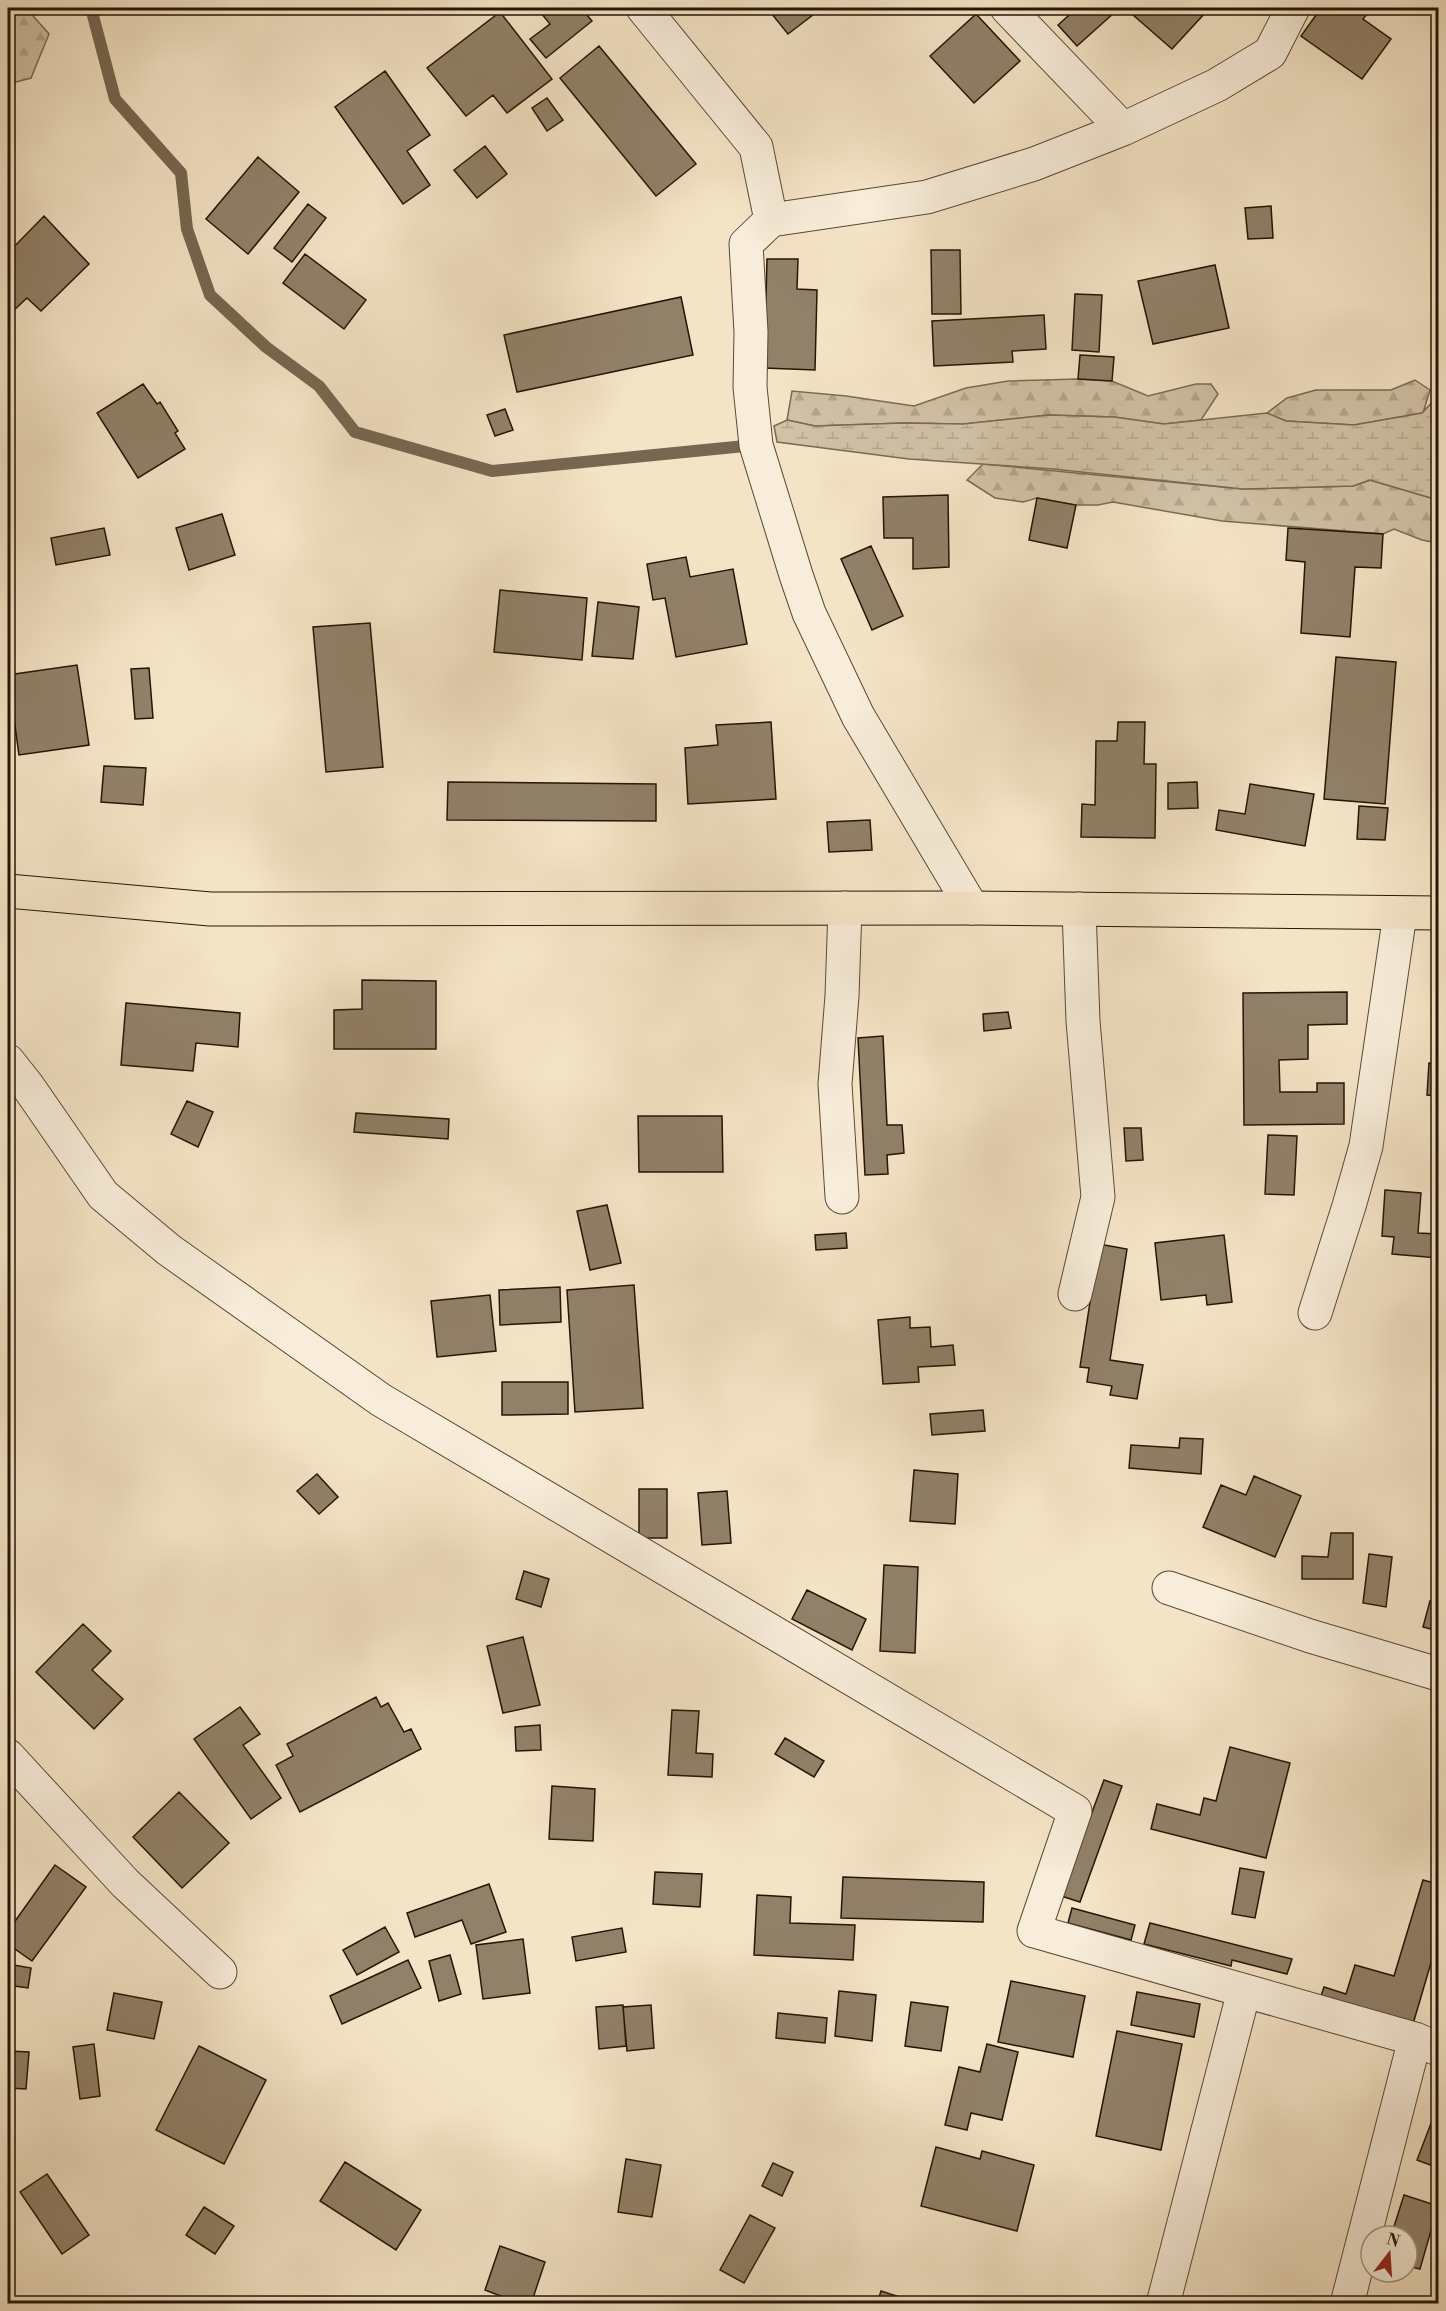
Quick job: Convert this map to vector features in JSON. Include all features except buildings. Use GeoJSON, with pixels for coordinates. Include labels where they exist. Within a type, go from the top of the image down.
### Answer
{"type":"FeatureCollection","features":[{"type":"Feature","properties":{"kind":"main road"},"geometry":{"type":"LineString","coordinates":[[8,891],[210,909],[972,908],[1438,913]]}},
{"type":"Feature","properties":{"kind":"street"},"geometry":{"type":"LineString","coordinates":[[643,8],[756,147],[771,220]]}},
{"type":"Feature","properties":{"kind":"street"},"geometry":{"type":"LineString","coordinates":[[1007,8],[1123,129]]}},
{"type":"Feature","properties":{"kind":"street"},"geometry":{"type":"LineString","coordinates":[[972,908],[858,716],[809,613],[756,445],[750,387],[751,332],[746,244],[771,220],[927,197],[1034,165],[1123,129],[1217,85],[1270,53],[1293,8]]}},
{"type":"Feature","properties":{"kind":"street"},"geometry":{"type":"LineString","coordinates":[[842,1197],[835,1084],[842,996],[845,908]]}},
{"type":"Feature","properties":{"kind":"street"},"geometry":{"type":"LineString","coordinates":[[1076,1294],[1098,1197],[1083,1022],[1079,909]]}},
{"type":"Feature","properties":{"kind":"street"},"geometry":{"type":"LineString","coordinates":[[1315,1313],[1366,1146],[1400,914]]}},
{"type":"Feature","properties":{"kind":"street"},"geometry":{"type":"LineString","coordinates":[[8,1061],[27,1084],[103,1195],[169,1250],[381,1400],[1075,1811],[1034,1931],[1427,2044],[1347,2304]]}},
{"type":"Feature","properties":{"kind":"street"},"geometry":{"type":"LineString","coordinates":[[1169,1588],[1310,1636],[1438,1674]]}},
{"type":"Feature","properties":{"kind":"street"},"geometry":{"type":"LineString","coordinates":[[8,1756],[125,1883],[220,1972]]}},
{"type":"Feature","properties":{"kind":"street"},"geometry":{"type":"LineString","coordinates":[[1163,2304],[1244,1991]]}},
{"type":"Feature","properties":{"kind":"green space"},"geometry":{"type":"Polygon","coordinates":[[[8,8],[26,8],[49,34],[31,78],[8,84],[8,8]]]}},
{"type":"Feature","properties":{"kind":"green space"},"geometry":{"type":"Polygon","coordinates":[[[1078,379],[1112,381],[1148,396],[1196,384],[1211,384],[1218,394],[1201,420],[1164,424],[1114,417],[1049,415],[963,424],[903,423],[815,426],[787,420],[792,391],[914,406],[966,388],[1008,381],[1078,379]]]}},
{"type":"Feature","properties":{"kind":"green space"},"geometry":{"type":"Polygon","coordinates":[[[1415,380],[1430,390],[1423,413],[1354,425],[1286,421],[1267,413],[1287,398],[1316,390],[1391,390],[1415,380]]]}},
{"type":"Feature","properties":{"kind":"green space"},"geometry":{"type":"Polygon","coordinates":[[[1438,396],[1438,500],[1370,480],[1353,486],[1243,489],[1053,469],[909,459],[777,442],[774,426],[787,420],[815,426],[903,423],[963,424],[1048,415],[1114,417],[1164,424],[1267,413],[1286,421],[1354,425],[1422,413],[1438,396]]]}},
{"type":"Feature","properties":{"kind":"green space"},"geometry":{"type":"Polygon","coordinates":[[[983,464],[1243,489],[1353,486],[1370,480],[1438,500],[1438,543],[1422,540],[1394,529],[1383,534],[1222,521],[1113,502],[1076,505],[1037,498],[1023,502],[995,498],[967,480],[983,464]]]}},
{"type":"Feature","properties":{"kind":"waterway"},"geometry":{"type":"LineString","coordinates":[[91,8],[115,99],[181,173],[187,229],[210,295],[266,347],[319,386],[355,432],[492,471],[755,445]]}}]}
